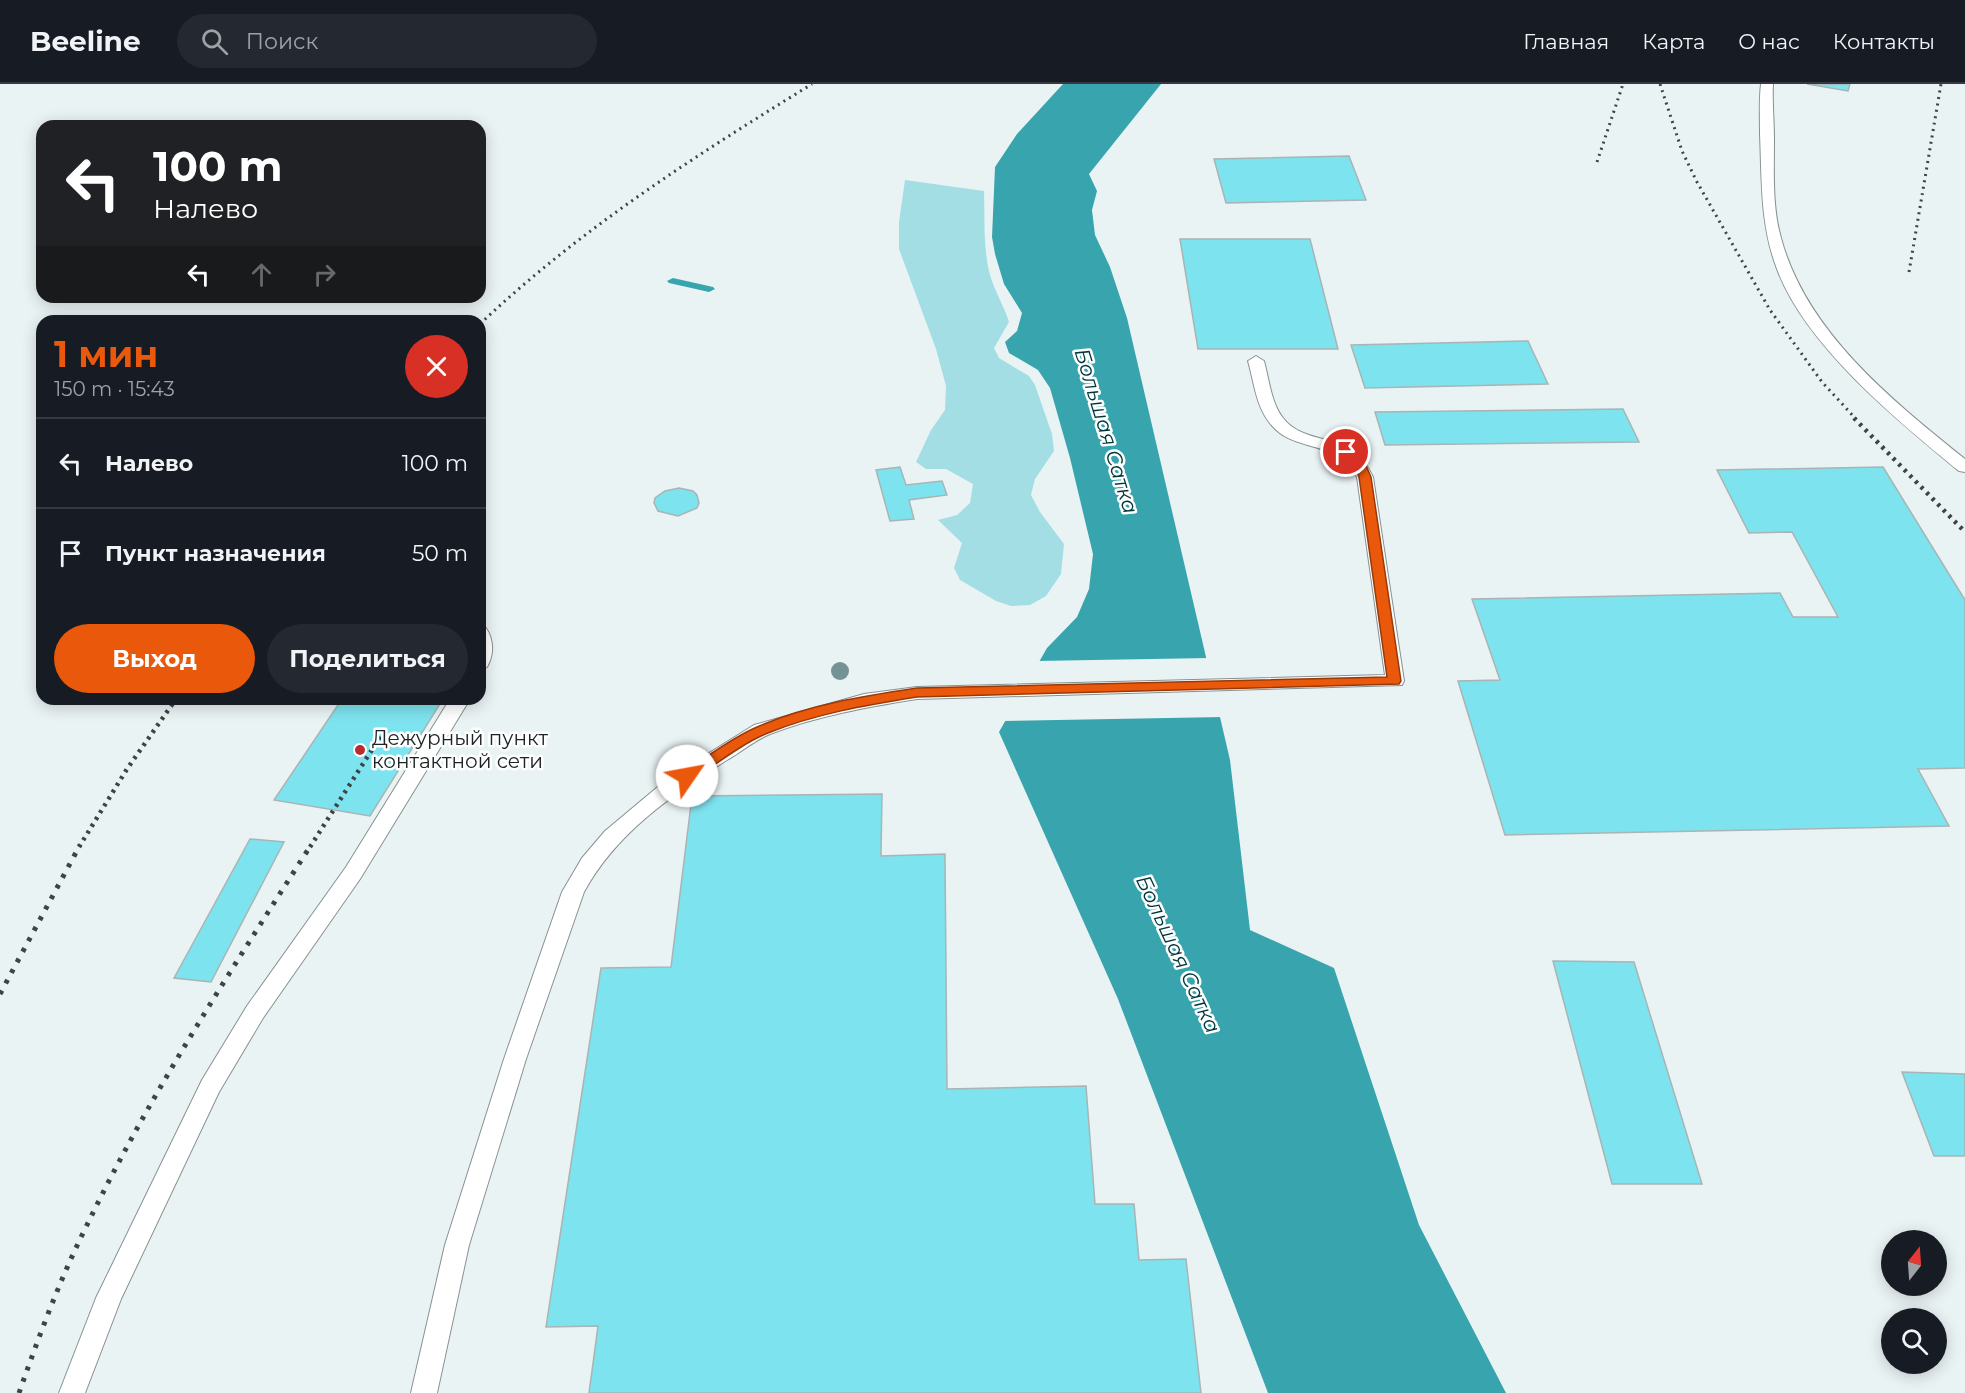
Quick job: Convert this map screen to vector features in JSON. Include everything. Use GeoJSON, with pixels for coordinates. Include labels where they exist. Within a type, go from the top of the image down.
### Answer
{"type":"FeatureCollection","features":[{"type":"Feature","properties":{"kind":"lane"},"geometry":{"type":"LineString","coordinates":[[1767,84],[1767,193],[1774,239],[1790,280],[1802,303],[1855,369],[1892,405],[1965,467]]}},
{"type":"Feature","properties":{"kind":"lane"},"geometry":{"type":"LineString","coordinates":[[424,1393],[458,1245],[508,1081],[573,892],[589,863],[612,836],[674,785],[761,730],[864,700],[917,693],[972,690],[1395,681],[1365,477],[1360,463],[1346,452],[1299,438],[1281,426],[1272,414],[1256,361]]}},
{"type":"Feature","properties":{"kind":"lane"},"geometry":{"type":"LineString","coordinates":[[72,1393],[109,1298],[210,1087],[255,1012],[353,873],[456,705]]}},
{"type":"Feature","properties":{"kind":"shaded area"},"geometry":{"type":"Polygon","coordinates":[[[905,180],[984,191],[985,244],[988,265],[1009,322],[994,348],[999,358],[1029,376],[1035,385],[1052,434],[1054,451],[1035,479],[1031,495],[1040,512],[1064,544],[1061,574],[1046,596],[1030,605],[1011,606],[996,601],[960,580],[954,568],[962,543],[938,520],[957,515],[970,503],[973,484],[946,469],[926,469],[916,462],[931,430],[945,410],[946,386],[936,349],[899,249],[899,222],[905,180]]]}},
{"type":"Feature","properties":{"kind":"water","name":"Большая Сатка"},"geometry":{"type":"Polygon","coordinates":[[[1063,84],[1161,84],[1089,174],[1097,191],[1092,210],[1095,235],[1110,267],[1127,318],[1230,760],[1250,930],[1334,968],[1419,1225],[1506,1393],[1268,1393],[1118,999],[999,732],[1047,648],[1077,617],[1089,589],[1093,554],[1070,458],[1050,388],[1038,370],[1009,353],[1005,342],[1017,331],[1022,313],[1004,284],[992,237],[995,167],[1017,134],[1063,84]]]}},
{"type":"Feature","properties":{"kind":"pier"},"geometry":{"type":"Polygon","coordinates":[[[1209,658],[1223,717],[1002,721],[1036,661],[1209,658]]]}},
{"type":"Feature","properties":{"kind":"building"},"geometry":{"type":"Polygon","coordinates":[[[1807,84],[1850,84],[1848,91],[1807,84]]]}},
{"type":"Feature","properties":{"kind":"building"},"geometry":{"type":"Polygon","coordinates":[[[1349,156],[1366,200],[1226,203],[1214,159],[1349,156]]]}},
{"type":"Feature","properties":{"kind":"building"},"geometry":{"type":"Polygon","coordinates":[[[1180,239],[1310,239],[1338,349],[1198,349],[1180,239]]]}},
{"type":"Feature","properties":{"kind":"building"},"geometry":{"type":"Polygon","coordinates":[[[1528,341],[1548,384],[1365,388],[1351,345],[1528,341]]]}},
{"type":"Feature","properties":{"kind":"building"},"geometry":{"type":"Polygon","coordinates":[[[1623,409],[1639,442],[1385,445],[1375,412],[1623,409]]]}},
{"type":"Feature","properties":{"kind":"building"},"geometry":{"type":"Polygon","coordinates":[[[900,467],[906,485],[942,481],[947,495],[909,500],[914,519],[890,521],[876,470],[900,467]]]}},
{"type":"Feature","properties":{"kind":"building"},"geometry":{"type":"Polygon","coordinates":[[[1883,467],[1965,600],[1965,768],[1918,769],[1949,826],[1505,835],[1458,681],[1500,680],[1472,599],[1780,593],[1793,617],[1838,617],[1792,532],[1749,533],[1717,470],[1883,467]]]}},
{"type":"Feature","properties":{"kind":"building"},"geometry":{"type":"Polygon","coordinates":[[[679,488],[693,491],[697,495],[699,503],[697,508],[678,516],[658,511],[654,503],[655,498],[665,491],[679,488]]]}},
{"type":"Feature","properties":{"kind":"building","name":"Дежурный пункт контактной сети"},"geometry":{"type":"Polygon","coordinates":[[[338,705],[439,705],[370,816],[274,800],[338,705]]]}},
{"type":"Feature","properties":{"kind":"building"},"geometry":{"type":"Polygon","coordinates":[[[882,794],[881,856],[945,854],[947,1089],[1086,1086],[1095,1204],[1134,1204],[1139,1260],[1186,1259],[1201,1393],[589,1393],[598,1326],[546,1327],[601,968],[671,967],[692,796],[882,794]]]}},
{"type":"Feature","properties":{"kind":"building"},"geometry":{"type":"Polygon","coordinates":[[[250,839],[284,842],[211,982],[174,978],[250,839]]]}},
{"type":"Feature","properties":{"kind":"building"},"geometry":{"type":"Polygon","coordinates":[[[1553,961],[1634,962],[1702,1184],[1612,1184],[1553,961]]]}},
{"type":"Feature","properties":{"kind":"building"},"geometry":{"type":"Polygon","coordinates":[[[1902,1072],[1965,1074],[1965,1156],[1934,1156],[1902,1072]]]}},
{"type":"Feature","properties":{"kind":"waterway"},"geometry":{"type":"LineString","coordinates":[[673,281],[709,289]]}},
{"type":"Feature","properties":{"kind":"railway"},"geometry":{"type":"LineString","coordinates":[[486,318],[518,289],[598,225],[682,167],[812,84]]}},
{"type":"Feature","properties":{"kind":"railway"},"geometry":{"type":"LineString","coordinates":[[1597,162],[1623,84]]}},
{"type":"Feature","properties":{"kind":"railway"},"geometry":{"type":"LineString","coordinates":[[1660,84],[1682,151],[1697,182],[1770,310],[1822,382],[1856,419]]}},
{"type":"Feature","properties":{"kind":"railway"},"geometry":{"type":"LineString","coordinates":[[1909,272],[1941,84]]}},
{"type":"Feature","properties":{"kind":"railway"},"geometry":{"type":"LineString","coordinates":[[1854,418],[1965,532]]}},
{"type":"Feature","properties":{"kind":"railway"},"geometry":{"type":"LineString","coordinates":[[79,847],[127,769],[172,705]]}},
{"type":"Feature","properties":{"kind":"railway"},"geometry":{"type":"LineString","coordinates":[[310,847],[382,734]]}},
{"type":"Feature","properties":{"kind":"railway"},"geometry":{"type":"LineString","coordinates":[[0,994],[80,845]]}},
{"type":"Feature","properties":{"kind":"railway"},"geometry":{"type":"LineString","coordinates":[[19,1393],[42,1329],[77,1245],[138,1127],[193,1032],[311,845]]}},
{"type":"Feature","properties":{"kind":"place","name":"Дежурный пункт контактной сети"},"geometry":{"type":"Point","coordinates":[360,750]}},
{"type":"Feature","properties":{"kind":"route"},"geometry":{"type":"LineString","coordinates":[[687,776],[761,730],[864,700],[917,693],[972,690],[1395,681],[1365,477],[1360,463],[1346,452]]}}]}
